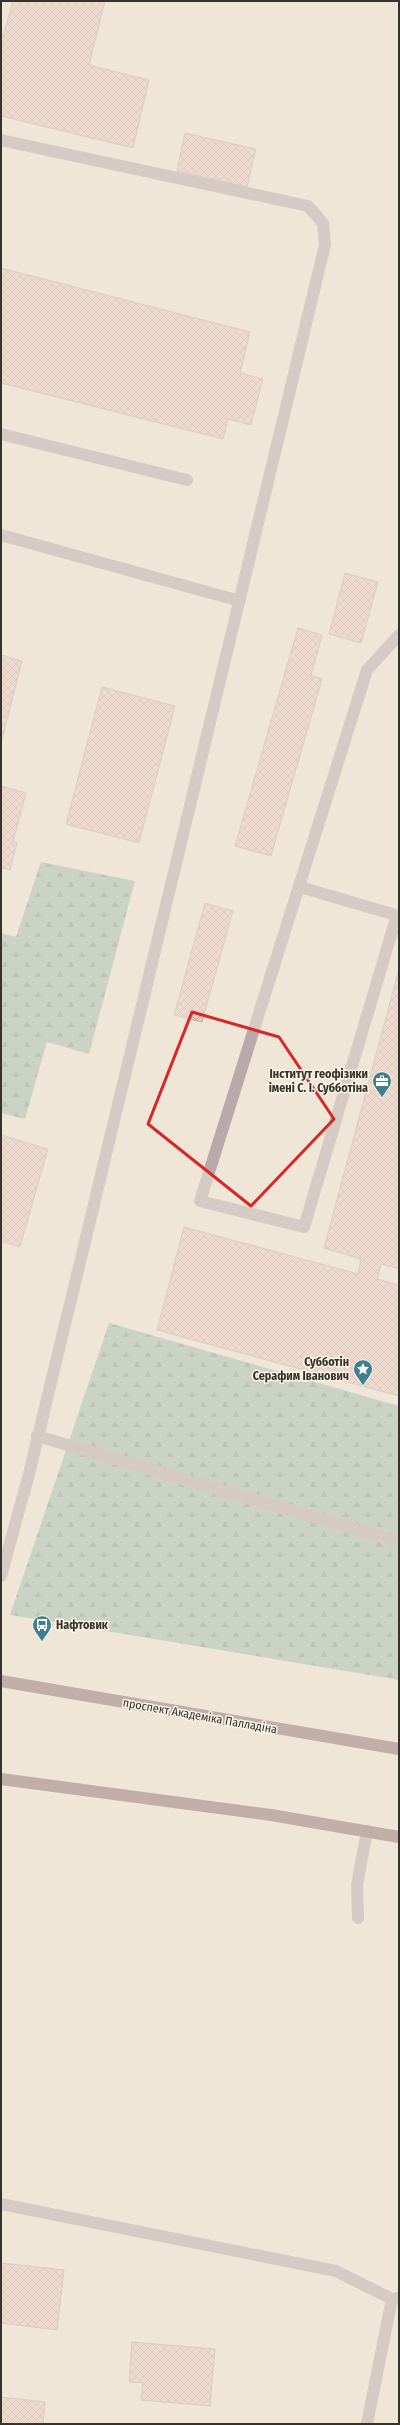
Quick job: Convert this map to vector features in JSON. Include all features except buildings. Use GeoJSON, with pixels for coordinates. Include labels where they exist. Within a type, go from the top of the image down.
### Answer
{"type":"FeatureCollection","features":[{"type":"Feature","properties":{"kind":"highway","name":"проспект Академіка Палладіна"},"geometry":{"type":"LineString","coordinates":[[1,1681],[399,1749]]}},
{"type":"Feature","properties":{"kind":"highway"},"geometry":{"type":"LineString","coordinates":[[1,1779],[271,1816],[399,1837]]}},
{"type":"Feature","properties":{"kind":"street"},"geometry":{"type":"LineString","coordinates":[[1,140],[308,206],[323,223],[325,245],[38,1436],[1,1576]]}},
{"type":"Feature","properties":{"kind":"street"},"geometry":{"type":"LineString","coordinates":[[1,434],[187,480]]}},
{"type":"Feature","properties":{"kind":"street"},"geometry":{"type":"LineString","coordinates":[[1,535],[240,601]]}},
{"type":"Feature","properties":{"kind":"street"},"geometry":{"type":"LineString","coordinates":[[300,886],[398,915],[304,1227],[200,1201],[367,670],[399,635]]}},
{"type":"Feature","properties":{"kind":"street"},"geometry":{"type":"LineString","coordinates":[[38,1436],[399,1542]]}},
{"type":"Feature","properties":{"kind":"street"},"geometry":{"type":"LineString","coordinates":[[358,1918],[357,1885],[367,1832]]}},
{"type":"Feature","properties":{"kind":"street"},"geometry":{"type":"LineString","coordinates":[[1,2204],[336,2271],[396,2299],[367,2424]]}},
{"type":"Feature","properties":{"kind":"highlighted area"},"geometry":{"type":"Polygon","coordinates":[[[192,1012],[279,1037],[334,1119],[251,1206],[148,1124],[192,1012]]]}},
{"type":"Feature","properties":{"kind":"green space"},"geometry":{"type":"Polygon","coordinates":[[[41,862],[135,881],[89,1054],[47,1042],[25,1119],[1,1113],[1,933],[16,937],[41,862]]]}},
{"type":"Feature","properties":{"kind":"green space"},"geometry":{"type":"Polygon","coordinates":[[[109,1323],[399,1406],[399,1680],[10,1615],[109,1323]]]}},
{"type":"Feature","properties":{"kind":"place","name":"Інститут геофізики імені С. І. Субботіна"},"geometry":{"type":"Point","coordinates":[382,1098]}},
{"type":"Feature","properties":{"kind":"place","name":"Субботін Серафим Іванович"},"geometry":{"type":"Point","coordinates":[363,1386]}},
{"type":"Feature","properties":{"kind":"place","name":"Нафтовик"},"geometry":{"type":"Point","coordinates":[42,1642]}}]}
